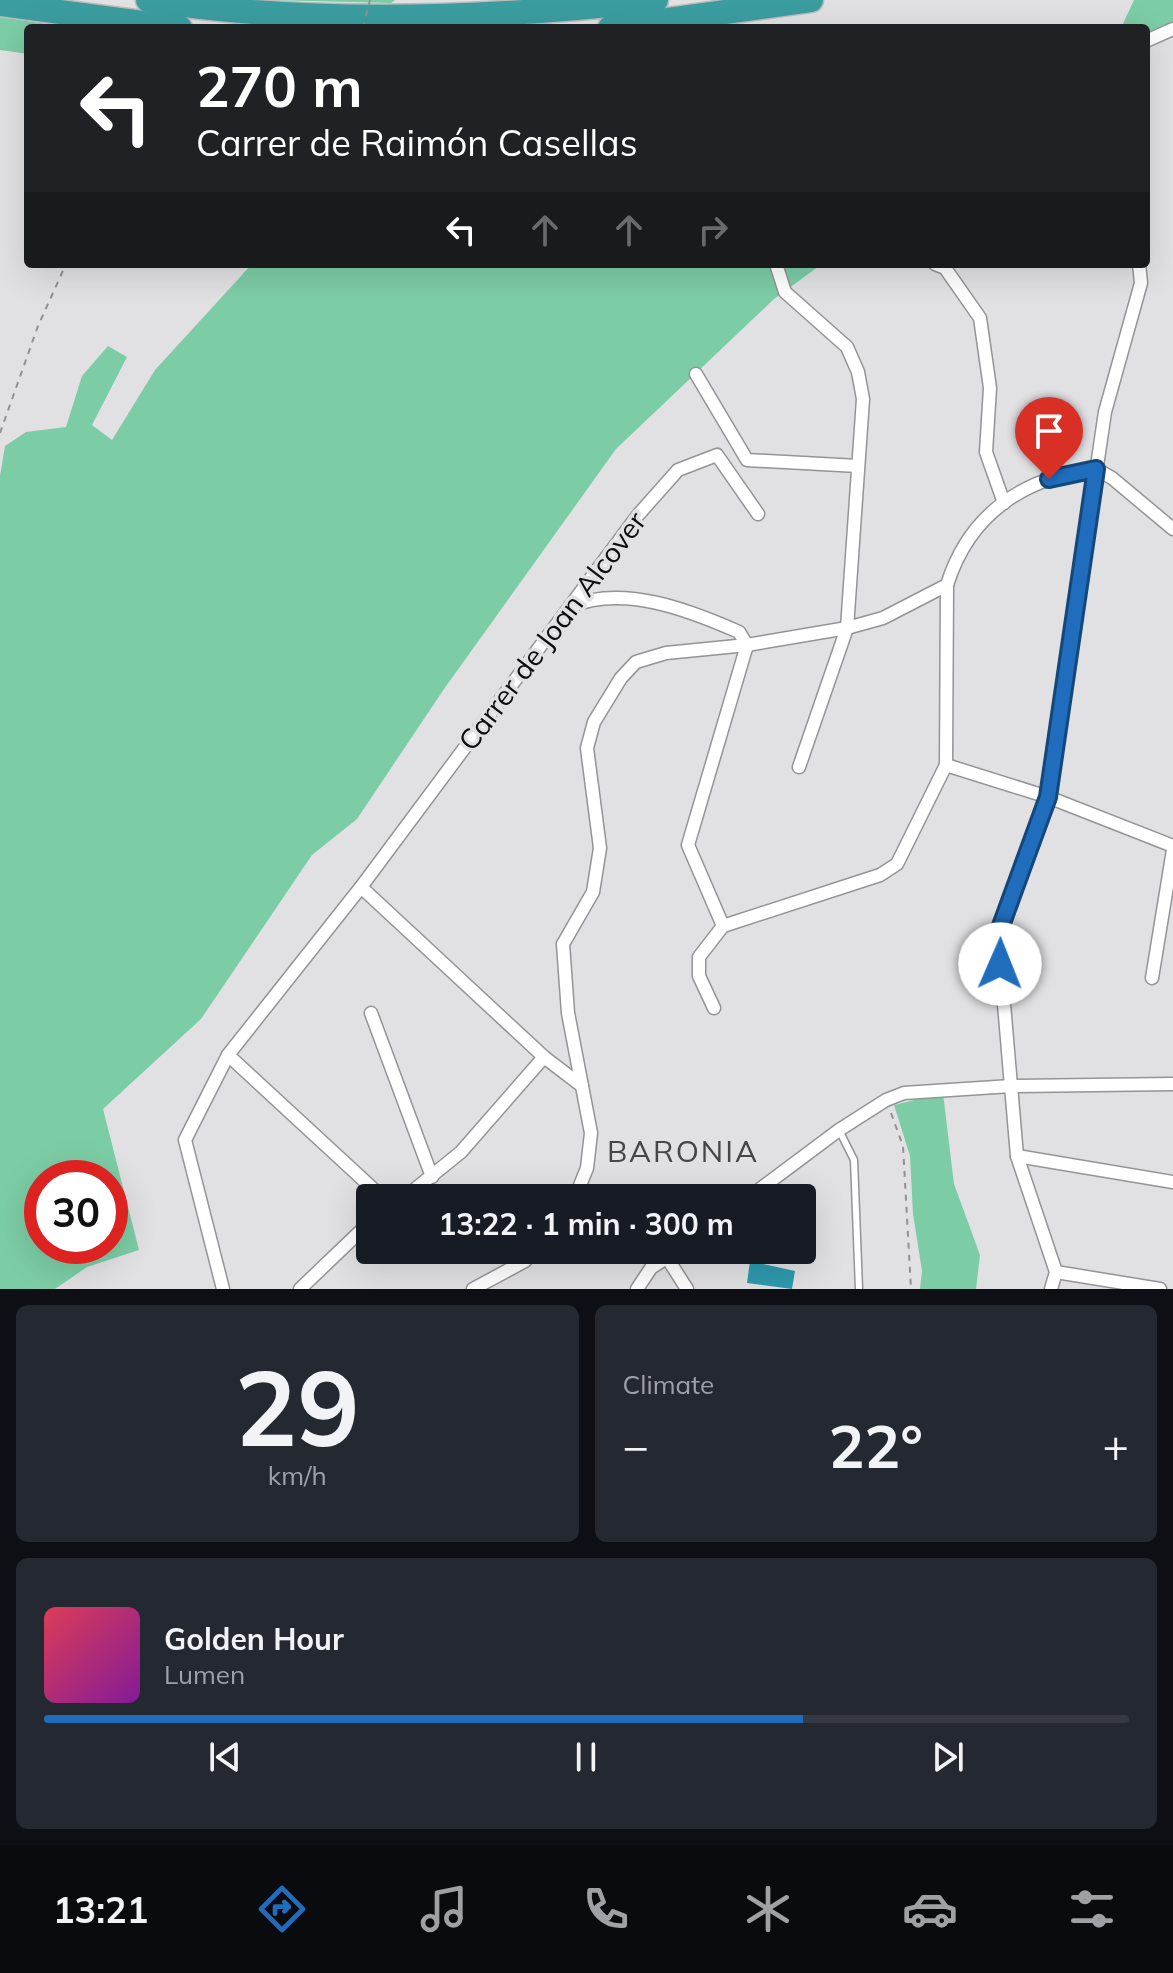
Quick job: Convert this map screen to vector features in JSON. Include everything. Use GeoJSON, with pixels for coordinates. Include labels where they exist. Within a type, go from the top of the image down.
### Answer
{"type":"FeatureCollection","features":[{"type":"Feature","properties":{"kind":"highway"},"geometry":{"type":"LineString","coordinates":[[148,0],[304,13],[400,16],[502,13],[656,0]]}},
{"type":"Feature","properties":{"kind":"highway"},"geometry":{"type":"LineString","coordinates":[[639,24],[811,0]]}},
{"type":"Feature","properties":{"kind":"highway"},"geometry":{"type":"LineString","coordinates":[[0,4],[150,24]]}},
{"type":"Feature","properties":{"kind":"street"},"geometry":{"type":"LineString","coordinates":[[1150,39],[1173,29]]}},
{"type":"Feature","properties":{"kind":"street"},"geometry":{"type":"LineString","coordinates":[[777,268],[785,292],[847,347],[858,372],[863,399],[847,628],[799,767]]}},
{"type":"Feature","properties":{"kind":"street"},"geometry":{"type":"LineString","coordinates":[[945,268],[980,318],[990,388],[986,452],[1004,503]]}},
{"type":"Feature","properties":{"kind":"street"},"geometry":{"type":"LineString","coordinates":[[1051,1289],[1056,1272],[1017,1156],[998,934],[1048,797],[1105,412],[1141,283],[1139,268]]}},
{"type":"Feature","properties":{"kind":"street"},"geometry":{"type":"LineString","coordinates":[[696,374],[747,460],[858,466]]}},
{"type":"Feature","properties":{"kind":"street","name":"Carrer de Joan Alcover"},"geometry":{"type":"LineString","coordinates":[[223,1289],[185,1140],[228,1055],[361,887],[638,515],[678,470],[717,455],[758,514]]}},
{"type":"Feature","properties":{"kind":"street"},"geometry":{"type":"LineString","coordinates":[[714,1008],[699,976],[699,957],[723,926],[880,875],[897,864],[946,765],[947,585],[953,567],[984,516],[1033,485],[1065,473],[1096,469],[1112,478],[1173,529]]}},
{"type":"Feature","properties":{"kind":"street"},"geometry":{"type":"LineString","coordinates":[[581,1184],[587,1168],[591,1133],[568,1013],[563,944],[593,892],[600,848],[587,748],[594,722],[621,678],[636,662],[666,653],[747,645],[847,628],[883,618],[947,585]]}},
{"type":"Feature","properties":{"kind":"street"},"geometry":{"type":"LineString","coordinates":[[567,609],[585,600],[626,599],[665,604],[739,632],[747,645],[688,845],[723,926]]}},
{"type":"Feature","properties":{"kind":"street"},"geometry":{"type":"LineString","coordinates":[[946,765],[1048,797],[1173,848],[1152,978]]}},
{"type":"Feature","properties":{"kind":"street"},"geometry":{"type":"LineString","coordinates":[[361,887],[544,1057],[582,1086]]}},
{"type":"Feature","properties":{"kind":"street"},"geometry":{"type":"LineString","coordinates":[[371,1013],[432,1177]]}},
{"type":"Feature","properties":{"kind":"street"},"geometry":{"type":"LineString","coordinates":[[228,1055],[368,1184]]}},
{"type":"Feature","properties":{"kind":"street"},"geometry":{"type":"LineString","coordinates":[[423,1184],[461,1152],[544,1057]]}},
{"type":"Feature","properties":{"kind":"street"},"geometry":{"type":"LineString","coordinates":[[767,1184],[839,1130],[886,1100],[904,1093],[1011,1086],[1173,1084]]}},
{"type":"Feature","properties":{"kind":"street"},"geometry":{"type":"LineString","coordinates":[[1017,1156],[1173,1182]]}},
{"type":"Feature","properties":{"kind":"street"},"geometry":{"type":"LineString","coordinates":[[300,1289],[356,1235]]}},
{"type":"Feature","properties":{"kind":"street"},"geometry":{"type":"LineString","coordinates":[[473,1289],[519,1264]]}},
{"type":"Feature","properties":{"kind":"street"},"geometry":{"type":"LineString","coordinates":[[637,1289],[656,1264]]}},
{"type":"Feature","properties":{"kind":"street"},"geometry":{"type":"LineString","coordinates":[[676,1264],[687,1289]]}},
{"type":"Feature","properties":{"kind":"street"},"geometry":{"type":"LineString","coordinates":[[1056,1272],[1160,1289]]}},
{"type":"Feature","properties":{"kind":"lane"},"geometry":{"type":"LineString","coordinates":[[839,1130],[854,1160],[859,1289]]}},
{"type":"Feature","properties":{"kind":"path"},"geometry":{"type":"LineString","coordinates":[[364,24],[370,0]]}},
{"type":"Feature","properties":{"kind":"path"},"geometry":{"type":"LineString","coordinates":[[0,433],[38,326],[64,268]]}},
{"type":"Feature","properties":{"kind":"path"},"geometry":{"type":"LineString","coordinates":[[886,1100],[903,1146],[911,1289]]}},
{"type":"Feature","properties":{"kind":"green space"},"geometry":{"type":"Polygon","coordinates":[[[269,0],[395,0],[391,3],[269,0]]]}},
{"type":"Feature","properties":{"kind":"green space"},"geometry":{"type":"Polygon","coordinates":[[[1134,0],[1173,0],[1173,22],[1150,31],[1150,24],[1123,24],[1134,0]]]}},
{"type":"Feature","properties":{"kind":"green space"},"geometry":{"type":"Polygon","coordinates":[[[0,17],[46,24],[24,24],[24,53],[0,50],[0,17]]]}},
{"type":"Feature","properties":{"kind":"green space"},"geometry":{"type":"Polygon","coordinates":[[[248,268],[817,268],[774,299],[616,449],[444,689],[357,819],[312,855],[201,1019],[103,1109],[116,1160],[24,1160],[24,1264],[96,1264],[55,1289],[0,1289],[0,476],[5,446],[26,432],[66,427],[82,376],[108,346],[127,357],[92,425],[112,440],[155,370],[248,268]]]}},
{"type":"Feature","properties":{"kind":"green space"},"geometry":{"type":"Polygon","coordinates":[[[943,1093],[954,1184],[980,1255],[976,1289],[920,1289],[922,1271],[913,1214],[910,1156],[894,1105],[943,1093]]]}},
{"type":"Feature","properties":{"kind":"green space"},"geometry":{"type":"Polygon","coordinates":[[[128,1207],[139,1250],[128,1254],[128,1207]]]}},
{"type":"Feature","properties":{"kind":"water"},"geometry":{"type":"Polygon","coordinates":[[[750,1264],[795,1271],[792,1289],[747,1283],[750,1264]]]}},
{"type":"Feature","properties":{"kind":"district","name":"BARONIA"},"geometry":{"type":"Point","coordinates":[683,1152]}},
{"type":"Feature","properties":{"kind":"route"},"geometry":{"type":"LineString","coordinates":[[1000,964],[998,934],[1048,797],[1096,469],[1065,473],[1049,479]]}}]}
